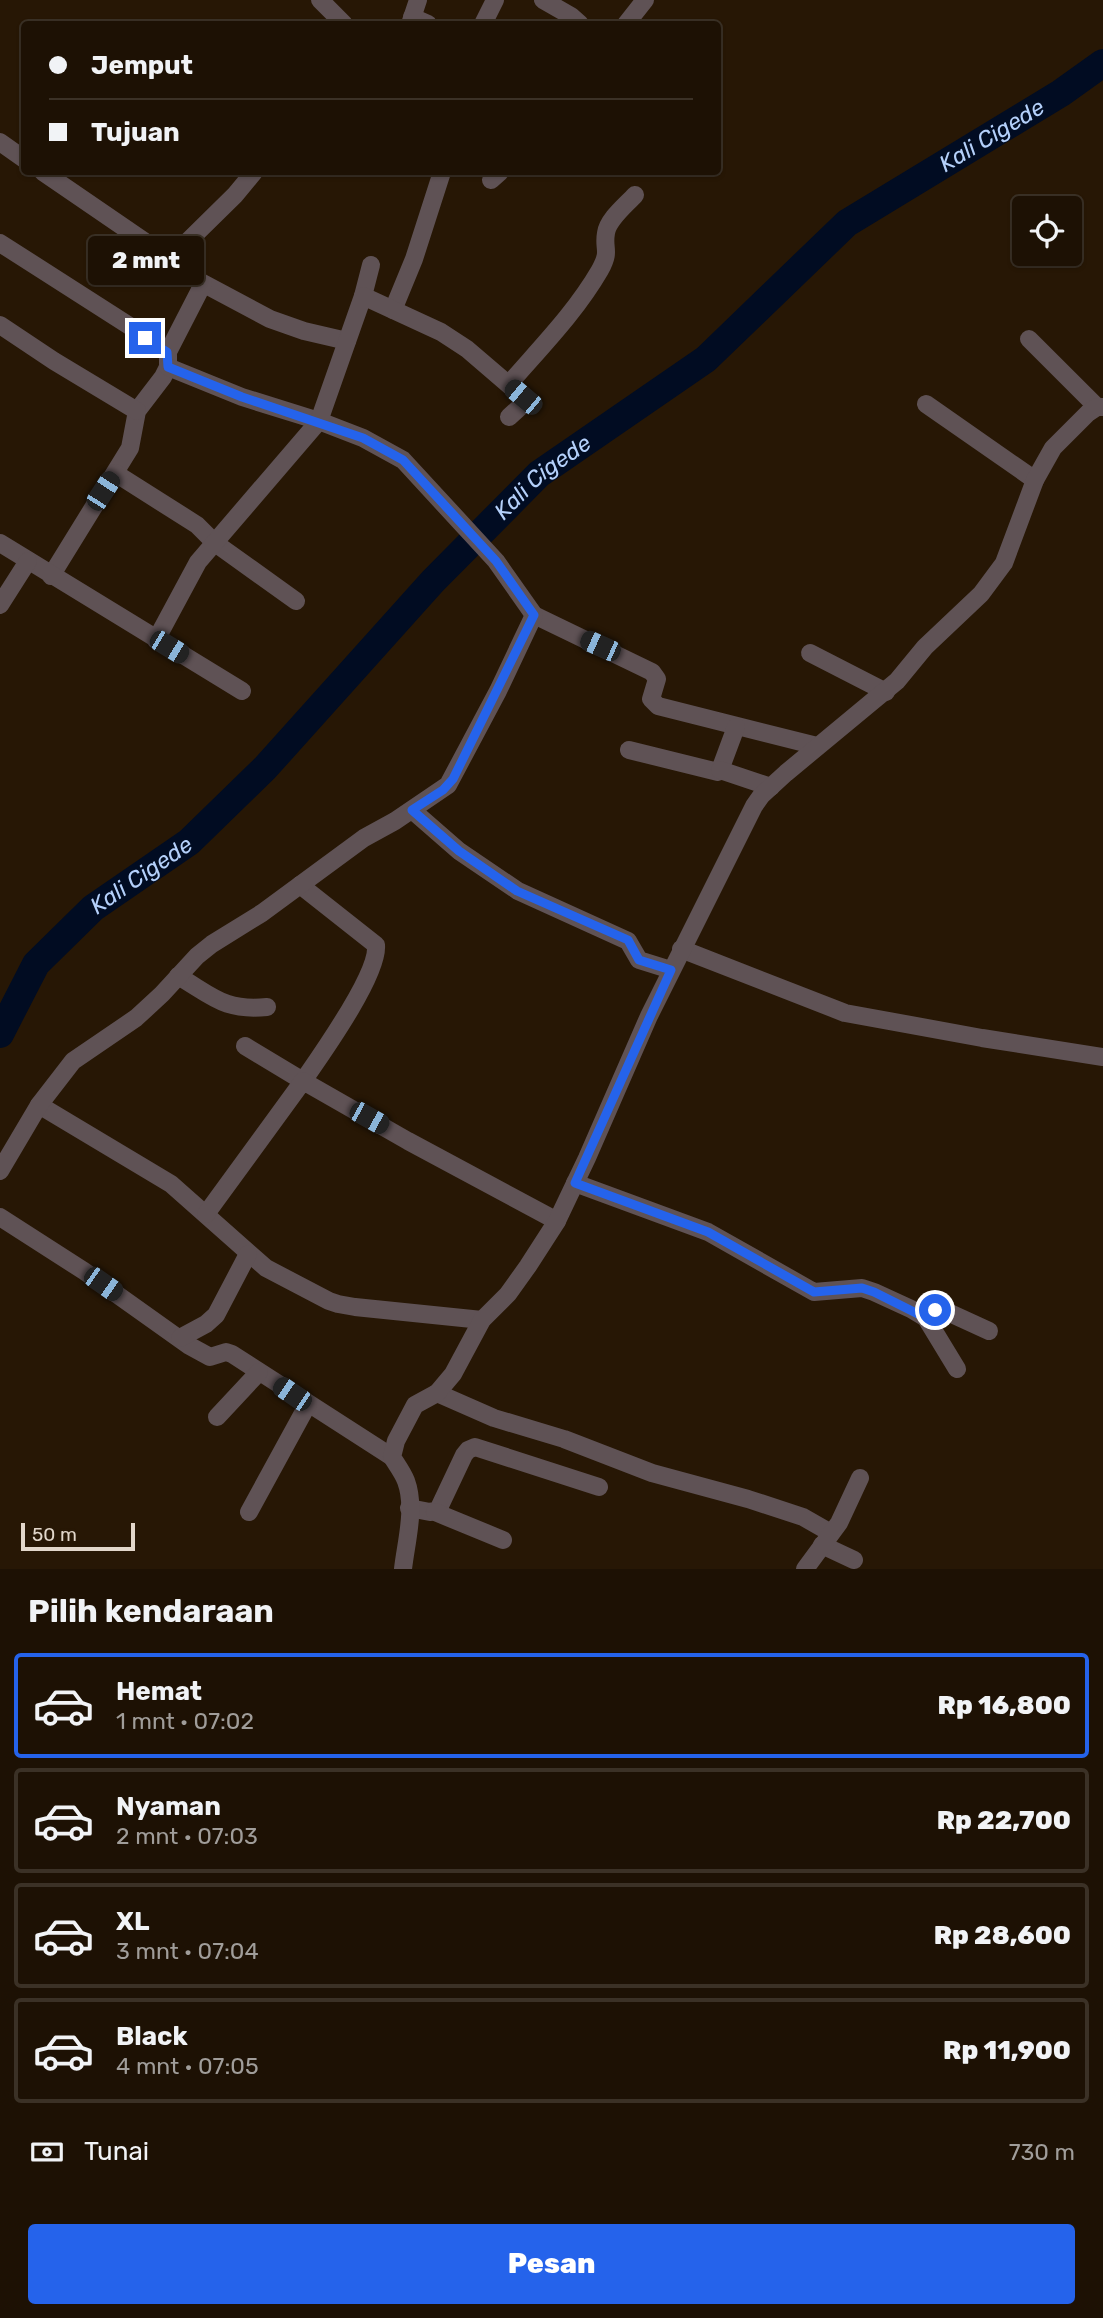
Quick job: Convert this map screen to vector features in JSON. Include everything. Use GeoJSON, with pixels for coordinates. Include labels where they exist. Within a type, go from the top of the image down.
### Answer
{"type":"FeatureCollection","features":[{"type":"Feature","properties":{"kind":"street"},"geometry":{"type":"LineString","coordinates":[[320,0],[341,21]]}},
{"type":"Feature","properties":{"kind":"street"},"geometry":{"type":"LineString","coordinates":[[484,21],[495,0]]}},
{"type":"Feature","properties":{"kind":"street"},"geometry":{"type":"LineString","coordinates":[[543,0],[577,21]]}},
{"type":"Feature","properties":{"kind":"street"},"geometry":{"type":"LineString","coordinates":[[628,21],[645,0]]}},
{"type":"Feature","properties":{"kind":"street"},"geometry":{"type":"LineString","coordinates":[[0,142],[21,157]]}},
{"type":"Feature","properties":{"kind":"street"},"geometry":{"type":"LineString","coordinates":[[47,175],[203,284],[270,319],[304,331],[347,341]]}},
{"type":"Feature","properties":{"kind":"street"},"geometry":{"type":"LineString","coordinates":[[170,259],[252,175]]}},
{"type":"Feature","properties":{"kind":"street"},"geometry":{"type":"LineString","coordinates":[[393,310],[414,258],[441,175]]}},
{"type":"Feature","properties":{"kind":"street"},"geometry":{"type":"LineString","coordinates":[[509,384],[560,328],[579,302],[606,257],[608,226],[635,195]]}},
{"type":"Feature","properties":{"kind":"street"},"geometry":{"type":"LineString","coordinates":[[0,243],[168,360],[242,397],[363,438],[403,460],[496,561],[534,615],[652,672],[657,680],[652,703],[817,746]]}},
{"type":"Feature","properties":{"kind":"street"},"geometry":{"type":"LineString","coordinates":[[156,640],[193,570],[318,421],[363,296],[371,265]]}},
{"type":"Feature","properties":{"kind":"street"},"geometry":{"type":"LineString","coordinates":[[51,576],[130,448],[137,411],[163,377],[168,360],[203,284]]}},
{"type":"Feature","properties":{"kind":"street"},"geometry":{"type":"LineString","coordinates":[[363,296],[441,332],[467,349],[523,397],[521,406],[509,417]]}},
{"type":"Feature","properties":{"kind":"street"},"geometry":{"type":"LineString","coordinates":[[0,325],[137,411]]}},
{"type":"Feature","properties":{"kind":"street"},"geometry":{"type":"LineString","coordinates":[[392,1457],[396,1441],[415,1405],[437,1393],[453,1374],[482,1320],[508,1294],[557,1221],[671,970],[754,806],[817,746],[886,692],[925,647],[995,578],[1014,540],[1035,480],[1053,449],[1088,413],[1100,407],[1029,339]]}},
{"type":"Feature","properties":{"kind":"street"},"geometry":{"type":"LineString","coordinates":[[926,404],[1035,480]]}},
{"type":"Feature","properties":{"kind":"street"},"geometry":{"type":"LineString","coordinates":[[115,473],[197,526],[215,543],[296,601]]}},
{"type":"Feature","properties":{"kind":"street"},"geometry":{"type":"LineString","coordinates":[[0,543],[242,691]]}},
{"type":"Feature","properties":{"kind":"street"},"geometry":{"type":"LineString","coordinates":[[0,605],[29,562]]}},
{"type":"Feature","properties":{"kind":"street"},"geometry":{"type":"LineString","coordinates":[[0,1171],[39,1105],[73,1061],[136,1018],[212,944],[262,913],[364,838],[443,790],[453,779],[534,615]]}},
{"type":"Feature","properties":{"kind":"street"},"geometry":{"type":"LineString","coordinates":[[810,653],[886,692]]}},
{"type":"Feature","properties":{"kind":"street"},"geometry":{"type":"LineString","coordinates":[[720,770],[736,727]]}},
{"type":"Feature","properties":{"kind":"street"},"geometry":{"type":"LineString","coordinates":[[629,750],[714,772],[720,770],[771,787]]}},
{"type":"Feature","properties":{"kind":"street"},"geometry":{"type":"LineString","coordinates":[[412,810],[459,851],[511,886],[628,940],[641,962],[671,970]]}},
{"type":"Feature","properties":{"kind":"street"},"geometry":{"type":"LineString","coordinates":[[206,1214],[303,1081],[352,1008],[374,959],[377,948],[375,944],[300,885]]}},
{"type":"Feature","properties":{"kind":"street"},"geometry":{"type":"LineString","coordinates":[[681,949],[845,1013],[1103,1057]]}},
{"type":"Feature","properties":{"kind":"street"},"geometry":{"type":"LineString","coordinates":[[178,976],[227,1005],[246,1009],[267,1007]]}},
{"type":"Feature","properties":{"kind":"street"},"geometry":{"type":"LineString","coordinates":[[245,1046],[408,1141],[557,1221]]}},
{"type":"Feature","properties":{"kind":"street"},"geometry":{"type":"LineString","coordinates":[[39,1105],[171,1184],[266,1268],[338,1304],[482,1320]]}},
{"type":"Feature","properties":{"kind":"street"},"geometry":{"type":"LineString","coordinates":[[575,1183],[708,1232],[814,1292],[862,1288],[874,1292],[926,1318],[957,1369]]}},
{"type":"Feature","properties":{"kind":"street"},"geometry":{"type":"LineString","coordinates":[[0,1217],[210,1357],[230,1352],[392,1457],[405,1479],[410,1495],[403,1569]]}},
{"type":"Feature","properties":{"kind":"street"},"geometry":{"type":"LineString","coordinates":[[180,1338],[216,1315],[248,1254]]}},
{"type":"Feature","properties":{"kind":"street"},"geometry":{"type":"LineString","coordinates":[[926,1318],[941,1308],[989,1331]]}},
{"type":"Feature","properties":{"kind":"street"},"geometry":{"type":"LineString","coordinates":[[217,1417],[259,1371]]}},
{"type":"Feature","properties":{"kind":"street"},"geometry":{"type":"LineString","coordinates":[[437,1393],[494,1418],[564,1439],[652,1473],[803,1517],[854,1560]]}},
{"type":"Feature","properties":{"kind":"street"},"geometry":{"type":"LineString","coordinates":[[249,1512],[308,1404]]}},
{"type":"Feature","properties":{"kind":"street"},"geometry":{"type":"LineString","coordinates":[[435,1512],[464,1455],[475,1447],[599,1487]]}},
{"type":"Feature","properties":{"kind":"street"},"geometry":{"type":"LineString","coordinates":[[805,1569],[846,1511],[860,1478]]}},
{"type":"Feature","properties":{"kind":"street"},"geometry":{"type":"LineString","coordinates":[[409,1508],[435,1512],[503,1539]]}},
{"type":"Feature","properties":{"kind":"waterway","name":"Kali Cigede"},"geometry":{"type":"LineString","coordinates":[[0,1034],[36,964],[93,908],[189,842],[265,768],[433,581],[539,474],[706,359],[847,223],[1061,93],[1103,63]]}},
{"type":"Feature","properties":{"kind":"route"},"geometry":{"type":"LineString","coordinates":[[145,338],[164,348],[169,359],[168,367],[242,397],[363,438],[403,460],[496,561],[534,615],[453,779],[443,790],[412,810],[459,851],[517,891],[628,940],[641,962],[671,970],[575,1183],[708,1232],[814,1292],[862,1288],[926,1318],[935,1310]]}}]}
